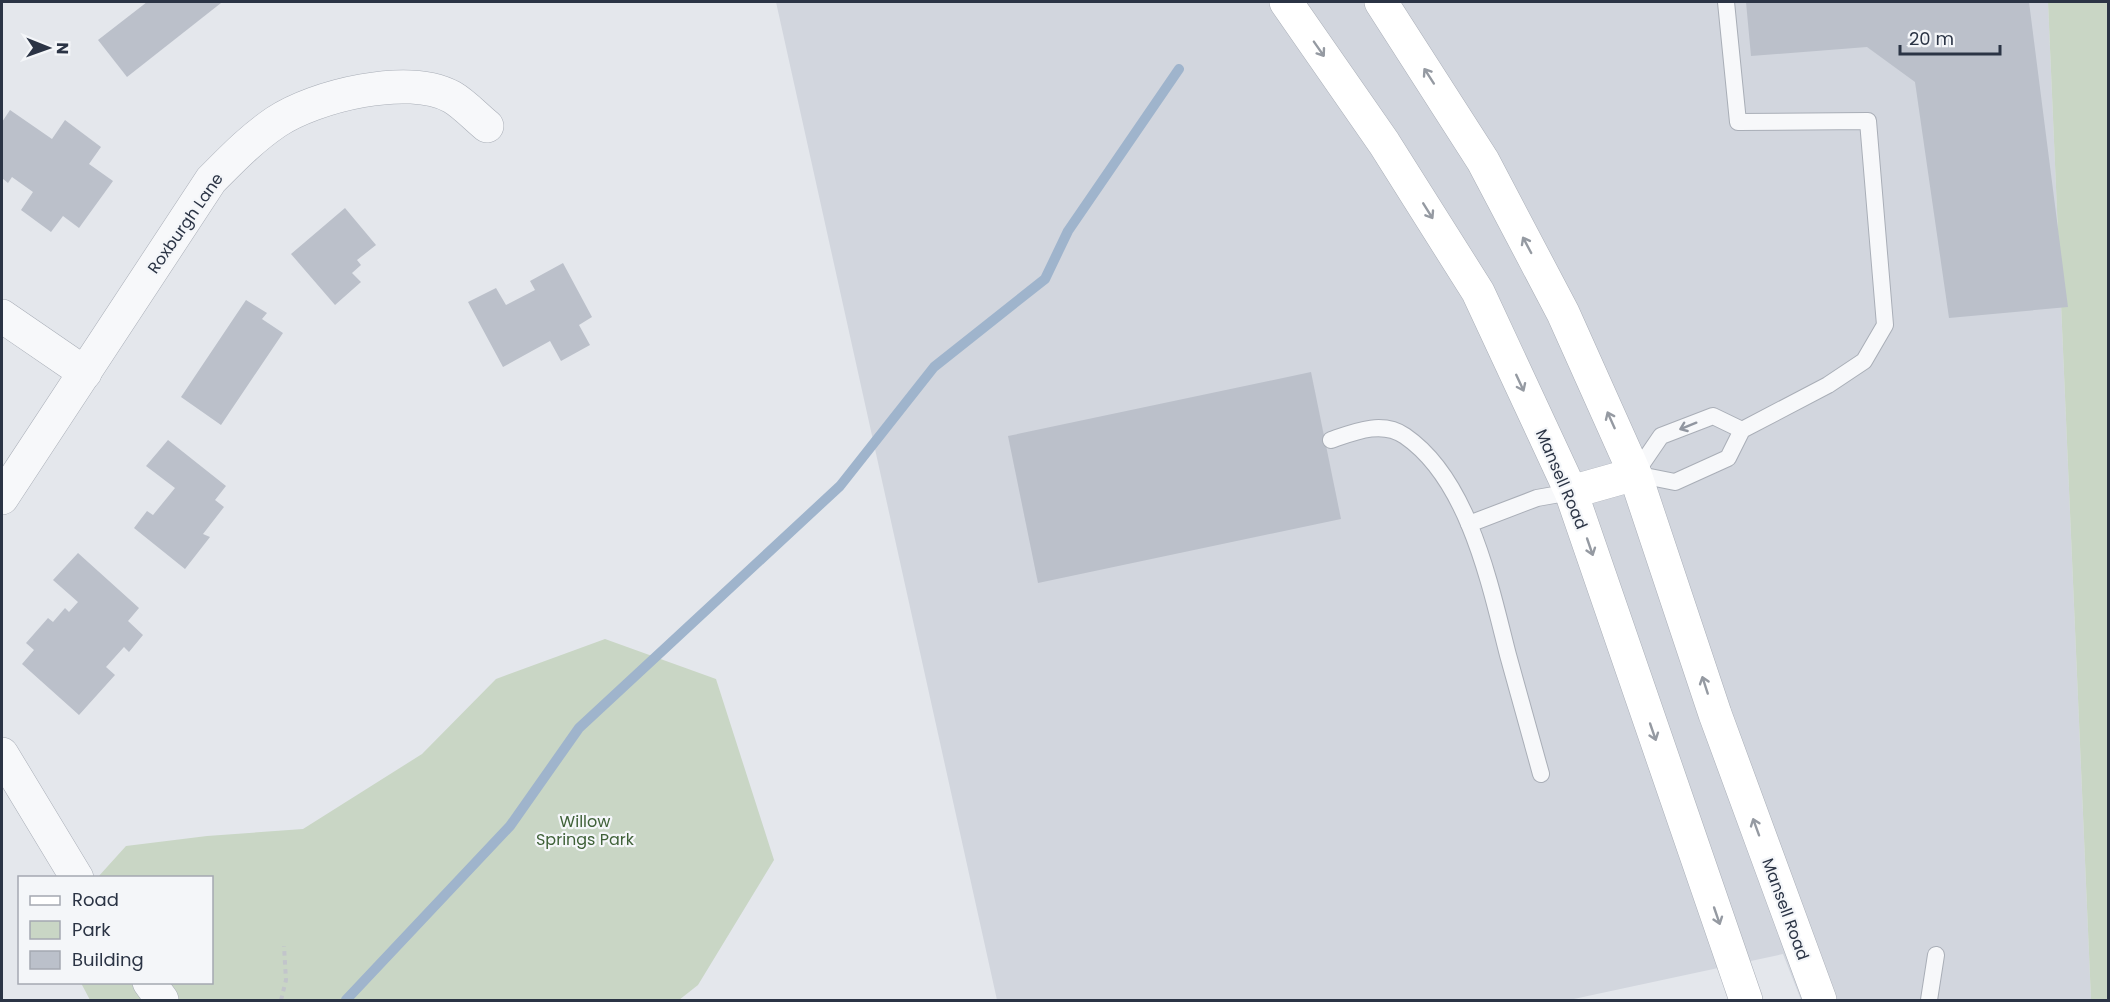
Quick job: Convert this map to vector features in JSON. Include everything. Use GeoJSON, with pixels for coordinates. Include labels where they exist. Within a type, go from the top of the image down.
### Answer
{"type":"FeatureCollection","features":[{"type":"Feature","properties":{"kind":"main road","name":"Mansell Road"},"geometry":{"type":"LineString","coordinates":[[1286,2],[1384,142],[1478,292],[1571,492],[1746,1000]]}},
{"type":"Feature","properties":{"kind":"main road","name":"Mansell Road"},"geometry":{"type":"LineString","coordinates":[[1381,2],[1483,161],[1563,313],[1635,474],[1715,714],[1820,1000]]}},
{"type":"Feature","properties":{"kind":"main road"},"geometry":{"type":"LineString","coordinates":[[1571,492],[1635,474]]}},
{"type":"Feature","properties":{"kind":"street","name":"Roxburgh Lane"},"geometry":{"type":"LineString","coordinates":[[2,498],[211,180],[245,145],[278,120],[338,94],[408,85],[451,96],[487,126]]}},
{"type":"Feature","properties":{"kind":"street"},"geometry":{"type":"LineString","coordinates":[[2,316],[85,373]]}},
{"type":"Feature","properties":{"kind":"street"},"geometry":{"type":"LineString","coordinates":[[2,754],[76,876]]}},
{"type":"Feature","properties":{"kind":"street"},"geometry":{"type":"LineString","coordinates":[[150,984],[162,1000]]}},
{"type":"Feature","properties":{"kind":"lane"},"geometry":{"type":"LineString","coordinates":[[1726,2],[1738,122],[1868,121],[1885,325],[1864,361],[1828,385],[1742,430],[1728,458],[1675,482],[1635,474],[1661,436],[1713,416],[1742,430]]}},
{"type":"Feature","properties":{"kind":"lane"},"geometry":{"type":"LineString","coordinates":[[1331,440],[1372,427],[1404,435],[1429,459],[1452,489],[1469,524],[1494,600],[1541,774]]}},
{"type":"Feature","properties":{"kind":"lane"},"geometry":{"type":"LineString","coordinates":[[1469,524],[1538,498],[1571,492]]}},
{"type":"Feature","properties":{"kind":"lane"},"geometry":{"type":"LineString","coordinates":[[1929,1000],[1936,955]]}},
{"type":"Feature","properties":{"kind":"path"},"geometry":{"type":"LineString","coordinates":[[281,1000],[286,980],[284,946]]}},
{"type":"Feature","properties":{"kind":"shaded area"},"geometry":{"type":"Polygon","coordinates":[[[776,2],[2048,2],[2091,1000],[1801,1000],[1783,954],[1569,1000],[997,1000],[776,2]]]}},
{"type":"Feature","properties":{"kind":"green space"},"geometry":{"type":"Polygon","coordinates":[[[2048,2],[2108,2],[2108,1000],[2091,1000],[2048,2]]]}},
{"type":"Feature","properties":{"kind":"green space","name":"Willow Springs Park"},"geometry":{"type":"Polygon","coordinates":[[[605,639],[716,679],[774,860],[698,985],[679,1000],[90,1000],[82,984],[213,984],[213,876],[99,876],[126,846],[207,836],[303,829],[422,754],[496,679],[605,639]]]}},
{"type":"Feature","properties":{"kind":"building"},"geometry":{"type":"Polygon","coordinates":[[[147,2],[221,3],[127,77],[98,40],[147,2]]]}},
{"type":"Feature","properties":{"kind":"building"},"geometry":{"type":"Polygon","coordinates":[[[1746,2],[2029,2],[2068,307],[1949,318],[1915,82],[1867,47],[1751,56],[1746,2]]]}},
{"type":"Feature","properties":{"kind":"building"},"geometry":{"type":"Polygon","coordinates":[[[10,110],[52,139],[65,120],[101,147],[89,164],[113,181],[79,228],[63,216],[51,232],[21,210],[33,192],[12,177],[8,183],[2,178],[2,122],[10,110]]]}},
{"type":"Feature","properties":{"kind":"building"},"geometry":{"type":"Polygon","coordinates":[[[345,208],[376,245],[357,260],[361,265],[352,273],[361,282],[335,305],[291,254],[345,208]]]}},
{"type":"Feature","properties":{"kind":"building"},"geometry":{"type":"Polygon","coordinates":[[[563,263],[592,317],[579,325],[590,345],[561,361],[550,341],[503,367],[468,302],[496,288],[506,305],[535,290],[530,281],[563,263]]]}},
{"type":"Feature","properties":{"kind":"building"},"geometry":{"type":"Polygon","coordinates":[[[246,300],[267,313],[262,319],[283,333],[221,425],[181,397],[246,300]]]}},
{"type":"Feature","properties":{"kind":"building"},"geometry":{"type":"Polygon","coordinates":[[[1311,372],[1341,519],[1038,583],[1008,436],[1311,372]]]}},
{"type":"Feature","properties":{"kind":"building"},"geometry":{"type":"Polygon","coordinates":[[[168,440],[226,486],[215,500],[224,507],[203,534],[210,537],[185,569],[134,528],[147,511],[153,515],[175,488],[146,466],[168,440]]]}},
{"type":"Feature","properties":{"kind":"building"},"geometry":{"type":"Polygon","coordinates":[[[78,553],[139,608],[128,621],[143,635],[129,652],[124,647],[106,667],[115,675],[79,715],[22,664],[34,650],[26,643],[48,618],[53,622],[65,608],[69,612],[78,602],[53,580],[78,553]]]}},
{"type":"Feature","properties":{"kind":"waterway"},"geometry":{"type":"LineString","coordinates":[[346,1000],[510,826],[579,728],[840,486],[934,367],[1045,279],[1068,231],[1179,69]]}}]}
